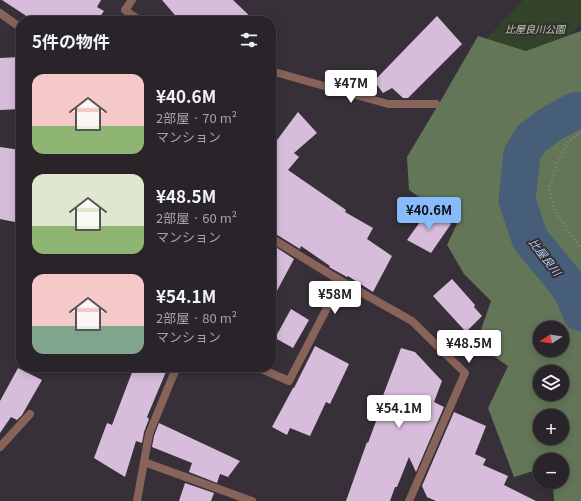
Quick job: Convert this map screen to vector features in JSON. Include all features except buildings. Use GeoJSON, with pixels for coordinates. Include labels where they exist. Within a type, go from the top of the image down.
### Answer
{"type":"FeatureCollection","features":[{"type":"Feature","properties":{"kind":"street"},"geometry":{"type":"LineString","coordinates":[[132,0],[125,10],[133,16]]}},
{"type":"Feature","properties":{"kind":"street"},"geometry":{"type":"LineString","coordinates":[[0,13],[16,24]]}},
{"type":"Feature","properties":{"kind":"street"},"geometry":{"type":"LineString","coordinates":[[276,71],[388,104],[436,104]]}},
{"type":"Feature","properties":{"kind":"street"},"geometry":{"type":"LineString","coordinates":[[276,241],[341,281],[412,321],[465,373],[410,501]]}},
{"type":"Feature","properties":{"kind":"street"},"geometry":{"type":"LineString","coordinates":[[268,372],[289,382],[341,281]]}},
{"type":"Feature","properties":{"kind":"street"},"geometry":{"type":"LineString","coordinates":[[136,501],[149,434],[175,372]]}},
{"type":"Feature","properties":{"kind":"street"},"geometry":{"type":"LineString","coordinates":[[0,447],[30,414]]}},
{"type":"Feature","properties":{"kind":"street"},"geometry":{"type":"LineString","coordinates":[[144,462],[252,501]]}},
{"type":"Feature","properties":{"kind":"path"},"geometry":{"type":"LineString","coordinates":[[581,132],[568,142],[557,163],[549,190],[555,211],[581,248]]}},
{"type":"Feature","properties":{"kind":"green space","name":"比屋良川公園"},"geometry":{"type":"Polygon","coordinates":[[[523,0],[581,0],[581,24],[546,59],[478,48],[523,0]]]}},
{"type":"Feature","properties":{"kind":"green space"},"geometry":{"type":"Polygon","coordinates":[[[581,31],[581,501],[554,501],[553,489],[569,489],[569,453],[533,453],[533,471],[514,477],[488,408],[508,366],[476,344],[491,301],[464,274],[447,245],[457,224],[409,190],[407,157],[478,36],[526,51],[581,31]]]}},
{"type":"Feature","properties":{"kind":"waterway","name":"比屋良川"},"geometry":{"type":"LineString","coordinates":[[581,110],[575,111],[551,124],[531,139],[522,154],[517,200],[530,239],[571,289],[581,313]]}}]}
